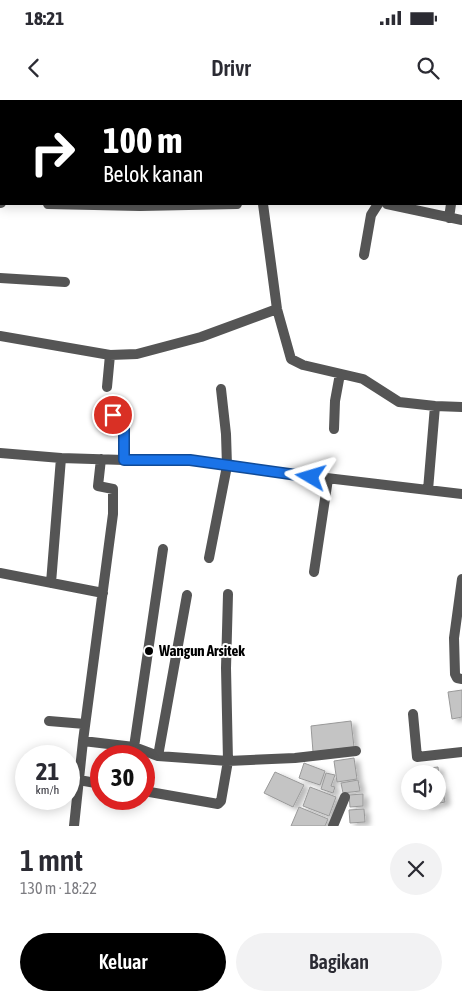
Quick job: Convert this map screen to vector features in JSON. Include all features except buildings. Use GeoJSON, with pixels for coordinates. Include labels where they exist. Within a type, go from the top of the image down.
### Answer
{"type":"FeatureCollection","features":[{"type":"Feature","properties":{"kind":"street"},"geometry":{"type":"LineString","coordinates":[[94,205],[188,205]]}},
{"type":"Feature","properties":{"kind":"street"},"geometry":{"type":"LineString","coordinates":[[263,205],[277,309],[291,359],[298,364],[363,379],[399,402],[462,407]]}},
{"type":"Feature","properties":{"kind":"street"},"geometry":{"type":"LineString","coordinates":[[364,255],[372,215],[377,205]]}},
{"type":"Feature","properties":{"kind":"street"},"geometry":{"type":"LineString","coordinates":[[391,205],[462,220]]}},
{"type":"Feature","properties":{"kind":"street"},"geometry":{"type":"LineString","coordinates":[[449,218],[451,205]]}},
{"type":"Feature","properties":{"kind":"street"},"geometry":{"type":"LineString","coordinates":[[0,278],[65,282]]}},
{"type":"Feature","properties":{"kind":"street"},"geometry":{"type":"LineString","coordinates":[[0,336],[110,355],[137,354],[201,337],[277,309]]}},
{"type":"Feature","properties":{"kind":"street"},"geometry":{"type":"LineString","coordinates":[[107,387],[110,355]]}},
{"type":"Feature","properties":{"kind":"street"},"geometry":{"type":"LineString","coordinates":[[334,428],[335,401],[340,374]]}},
{"type":"Feature","properties":{"kind":"street"},"geometry":{"type":"LineString","coordinates":[[209,558],[227,466],[221,389]]}},
{"type":"Feature","properties":{"kind":"street"},"geometry":{"type":"LineString","coordinates":[[428,490],[435,406]]}},
{"type":"Feature","properties":{"kind":"street"},"geometry":{"type":"LineString","coordinates":[[113,415],[123,419],[124,423],[124,460]]}},
{"type":"Feature","properties":{"kind":"street"},"geometry":{"type":"LineString","coordinates":[[0,453],[61,458],[190,460],[328,479],[462,494]]}},
{"type":"Feature","properties":{"kind":"street"},"geometry":{"type":"LineString","coordinates":[[51,583],[61,458]]}},
{"type":"Feature","properties":{"kind":"street"},"geometry":{"type":"LineString","coordinates":[[80,770],[112,524],[113,489],[98,486],[101,459]]}},
{"type":"Feature","properties":{"kind":"street"},"geometry":{"type":"LineString","coordinates":[[314,572],[328,479]]}},
{"type":"Feature","properties":{"kind":"street"},"geometry":{"type":"LineString","coordinates":[[134,745],[163,549]]}},
{"type":"Feature","properties":{"kind":"street"},"geometry":{"type":"LineString","coordinates":[[0,573],[103,593]]}},
{"type":"Feature","properties":{"kind":"street"},"geometry":{"type":"LineString","coordinates":[[462,579],[454,638],[455,674],[457,678],[462,679]]}},
{"type":"Feature","properties":{"kind":"street"},"geometry":{"type":"LineString","coordinates":[[155,793],[218,804],[222,801],[228,760],[226,668],[228,594]]}},
{"type":"Feature","properties":{"kind":"street"},"geometry":{"type":"LineString","coordinates":[[158,756],[187,595]]}},
{"type":"Feature","properties":{"kind":"street"},"geometry":{"type":"LineString","coordinates":[[413,714],[417,757],[462,752]]}},
{"type":"Feature","properties":{"kind":"street"},"geometry":{"type":"LineString","coordinates":[[49,721],[85,724]]}},
{"type":"Feature","properties":{"kind":"street"},"geometry":{"type":"LineString","coordinates":[[83,741],[117,745]]}},
{"type":"Feature","properties":{"kind":"street"},"geometry":{"type":"LineString","coordinates":[[155,755],[228,760],[295,758],[356,751]]}},
{"type":"Feature","properties":{"kind":"street"},"geometry":{"type":"LineString","coordinates":[[333,826],[345,797]]}},
{"type":"Feature","properties":{"kind":"street"},"geometry":{"type":"LineString","coordinates":[[74,826],[76,810]]}},
{"type":"Feature","properties":{"kind":"place","name":"Wangun Arsitek"},"geometry":{"type":"Point","coordinates":[149,651]}},
{"type":"Feature","properties":{"kind":"route"},"geometry":{"type":"LineString","coordinates":[[113,415],[123,419],[124,423],[124,460],[190,460],[311,477]]}}]}
